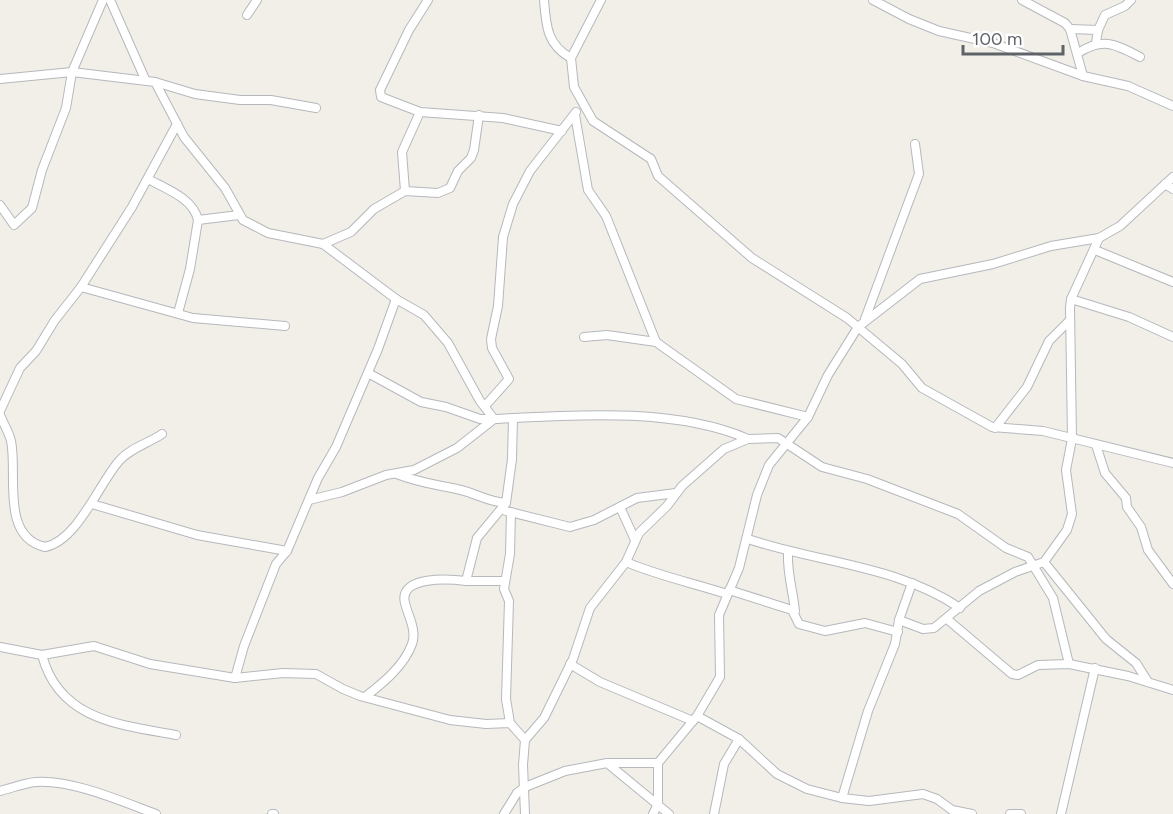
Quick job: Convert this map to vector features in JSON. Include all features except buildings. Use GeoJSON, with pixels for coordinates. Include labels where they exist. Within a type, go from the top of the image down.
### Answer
{"type":"FeatureCollection","features":[{"type":"Feature","properties":{"kind":"street"},"geometry":{"type":"LineString","coordinates":[[0,205],[14,225],[32,208],[42,170],[66,108],[72,72],[103,0]]}},
{"type":"Feature","properties":{"kind":"street"},"geometry":{"type":"LineString","coordinates":[[110,0],[145,79]]}},
{"type":"Feature","properties":{"kind":"street"},"geometry":{"type":"LineString","coordinates":[[247,15],[257,0]]}},
{"type":"Feature","properties":{"kind":"street"},"geometry":{"type":"LineString","coordinates":[[428,0],[409,30],[379,94],[383,99],[420,112],[479,115],[562,131]]}},
{"type":"Feature","properties":{"kind":"street"},"geometry":{"type":"LineString","coordinates":[[544,0],[551,42],[559,52],[571,58]]}},
{"type":"Feature","properties":{"kind":"street"},"geometry":{"type":"LineString","coordinates":[[601,0],[571,58],[573,83],[581,103],[599,127],[651,159],[658,176],[752,258],[861,324],[902,364],[922,388],[995,428],[1043,431],[1173,463]]}},
{"type":"Feature","properties":{"kind":"street"},"geometry":{"type":"LineString","coordinates":[[873,0],[931,28],[993,43],[1083,76],[1132,87],[1173,106]]}},
{"type":"Feature","properties":{"kind":"street"},"geometry":{"type":"LineString","coordinates":[[1022,0],[1065,23],[1070,29],[1083,76]]}},
{"type":"Feature","properties":{"kind":"street"},"geometry":{"type":"LineString","coordinates":[[1096,43],[1098,30],[1105,15],[1125,6],[1131,0]]}},
{"type":"Feature","properties":{"kind":"street"},"geometry":{"type":"LineString","coordinates":[[1070,29],[1098,30]]}},
{"type":"Feature","properties":{"kind":"street"},"geometry":{"type":"LineString","coordinates":[[1078,53],[1096,43],[1112,45],[1140,57]]}},
{"type":"Feature","properties":{"kind":"street"},"geometry":{"type":"LineString","coordinates":[[0,79],[72,72],[145,79],[195,94],[240,100],[271,100],[316,108]]}},
{"type":"Feature","properties":{"kind":"street"},"geometry":{"type":"LineString","coordinates":[[155,82],[195,153],[225,188],[243,220],[268,233],[323,244],[396,299],[424,315],[436,326],[494,419]]}},
{"type":"Feature","properties":{"kind":"street"},"geometry":{"type":"LineString","coordinates":[[485,406],[509,379],[492,348],[491,339],[498,306],[503,237],[513,204],[524,183],[575,115],[581,103]]}},
{"type":"Feature","properties":{"kind":"street"},"geometry":{"type":"LineString","coordinates":[[405,191],[402,152],[420,112]]}},
{"type":"Feature","properties":{"kind":"street"},"geometry":{"type":"LineString","coordinates":[[323,244],[351,232],[374,209],[405,191],[438,193],[450,188],[458,171],[474,150],[479,115]]}},
{"type":"Feature","properties":{"kind":"street"},"geometry":{"type":"LineString","coordinates":[[575,115],[588,189],[606,216],[656,342]]}},
{"type":"Feature","properties":{"kind":"street"},"geometry":{"type":"LineString","coordinates":[[162,434],[121,459],[92,504],[63,539],[50,546],[37,546],[21,532],[12,512],[9,488],[11,442],[0,413],[20,368],[36,351],[81,287],[148,179],[177,124]]}},
{"type":"Feature","properties":{"kind":"street"},"geometry":{"type":"LineString","coordinates":[[653,814],[658,804],[658,763],[695,719],[720,677],[718,621],[748,539],[759,489],[770,465],[808,417],[828,375],[861,324],[920,174],[915,144]]}},
{"type":"Feature","properties":{"kind":"street"},"geometry":{"type":"LineString","coordinates":[[861,324],[920,279],[993,264],[1051,246],[1099,238],[1120,226],[1173,177]]}},
{"type":"Feature","properties":{"kind":"street"},"geometry":{"type":"LineString","coordinates":[[148,179],[187,202],[196,212],[198,220],[190,269],[178,313]]}},
{"type":"Feature","properties":{"kind":"street"},"geometry":{"type":"LineString","coordinates":[[1165,184],[1173,189]]}},
{"type":"Feature","properties":{"kind":"street"},"geometry":{"type":"LineString","coordinates":[[198,220],[239,215]]}},
{"type":"Feature","properties":{"kind":"street"},"geometry":{"type":"LineString","coordinates":[[899,620],[927,629],[934,628],[979,591],[1044,562],[1071,519],[1066,470],[1072,439],[1069,321],[1071,299],[1099,238]]}},
{"type":"Feature","properties":{"kind":"street"},"geometry":{"type":"LineString","coordinates":[[1095,250],[1173,282]]}},
{"type":"Feature","properties":{"kind":"street"},"geometry":{"type":"LineString","coordinates":[[81,287],[225,323],[285,326]]}},
{"type":"Feature","properties":{"kind":"street"},"geometry":{"type":"LineString","coordinates":[[235,678],[244,646],[272,574],[287,551],[309,500],[336,447],[368,373],[396,299]]}},
{"type":"Feature","properties":{"kind":"street"},"geometry":{"type":"LineString","coordinates":[[1071,299],[1129,317],[1173,337]]}},
{"type":"Feature","properties":{"kind":"street"},"geometry":{"type":"LineString","coordinates":[[995,428],[1027,387],[1049,341],[1069,321]]}},
{"type":"Feature","properties":{"kind":"street"},"geometry":{"type":"LineString","coordinates":[[584,337],[608,334],[656,342],[736,399],[808,417]]}},
{"type":"Feature","properties":{"kind":"street"},"geometry":{"type":"LineString","coordinates":[[368,373],[422,402],[446,406],[480,419],[659,419],[729,431],[748,439],[774,438],[786,442],[822,467],[867,479],[958,514],[1006,548],[1028,557],[1053,598],[1069,664]]}},
{"type":"Feature","properties":{"kind":"street"},"geometry":{"type":"LineString","coordinates":[[466,581],[477,538],[504,506],[512,459],[513,418]]}},
{"type":"Feature","properties":{"kind":"street"},"geometry":{"type":"LineString","coordinates":[[309,500],[342,492],[386,475],[414,470],[458,448],[494,419]]}},
{"type":"Feature","properties":{"kind":"street"},"geometry":{"type":"LineString","coordinates":[[525,814],[525,740],[544,718],[570,664],[590,608],[626,562],[635,540],[676,493],[715,456],[748,439]]}},
{"type":"Feature","properties":{"kind":"street"},"geometry":{"type":"LineString","coordinates":[[1096,445],[1105,473],[1126,498],[1127,507],[1141,527],[1148,550],[1173,584]]}},
{"type":"Feature","properties":{"kind":"street"},"geometry":{"type":"LineString","coordinates":[[397,474],[416,482],[460,490],[504,506],[511,512],[570,527],[588,523],[637,498],[676,493]]}},
{"type":"Feature","properties":{"kind":"street"},"geometry":{"type":"LineString","coordinates":[[92,504],[197,535],[287,551]]}},
{"type":"Feature","properties":{"kind":"street"},"geometry":{"type":"LineString","coordinates":[[620,507],[635,540]]}},
{"type":"Feature","properties":{"kind":"street"},"geometry":{"type":"LineString","coordinates":[[511,512],[510,554],[504,589],[509,601],[506,699],[510,723],[525,740]]}},
{"type":"Feature","properties":{"kind":"street"},"geometry":{"type":"LineString","coordinates":[[748,539],[788,553],[869,568],[937,592],[960,608]]}},
{"type":"Feature","properties":{"kind":"street"},"geometry":{"type":"LineString","coordinates":[[788,553],[787,571],[791,576],[797,623],[825,631],[865,623],[898,632]]}},
{"type":"Feature","properties":{"kind":"street"},"geometry":{"type":"LineString","coordinates":[[626,562],[660,576],[686,580],[795,611]]}},
{"type":"Feature","properties":{"kind":"street"},"geometry":{"type":"LineString","coordinates":[[1044,562],[1106,639],[1136,663],[1148,682]]}},
{"type":"Feature","properties":{"kind":"street"},"geometry":{"type":"LineString","coordinates":[[365,696],[386,681],[412,644],[411,622],[404,602],[406,592],[428,580],[505,581]]}},
{"type":"Feature","properties":{"kind":"street"},"geometry":{"type":"LineString","coordinates":[[842,798],[868,711],[898,632],[899,620],[912,582]]}},
{"type":"Feature","properties":{"kind":"street"},"geometry":{"type":"LineString","coordinates":[[947,619],[1012,674],[1018,675],[1038,665],[1069,664],[1095,668],[1173,690]]}},
{"type":"Feature","properties":{"kind":"street"},"geometry":{"type":"LineString","coordinates":[[0,647],[42,655],[94,646],[150,664],[235,678],[283,673],[316,674],[343,689],[466,723],[510,723]]}},
{"type":"Feature","properties":{"kind":"street"},"geometry":{"type":"LineString","coordinates":[[42,655],[56,688],[69,702],[95,717],[176,735]]}},
{"type":"Feature","properties":{"kind":"street"},"geometry":{"type":"LineString","coordinates":[[570,664],[600,682],[695,719],[739,739],[777,774],[807,789],[842,798],[869,801],[923,794],[937,799],[952,810],[972,814]]}},
{"type":"Feature","properties":{"kind":"street"},"geometry":{"type":"LineString","coordinates":[[1061,814],[1095,668]]}},
{"type":"Feature","properties":{"kind":"street"},"geometry":{"type":"LineString","coordinates":[[714,814],[724,764],[739,739]]}},
{"type":"Feature","properties":{"kind":"street"},"geometry":{"type":"LineString","coordinates":[[504,814],[517,793],[525,787],[565,771],[607,763],[658,763]]}},
{"type":"Feature","properties":{"kind":"street"},"geometry":{"type":"LineString","coordinates":[[607,763],[669,814]]}},
{"type":"Feature","properties":{"kind":"street"},"geometry":{"type":"LineString","coordinates":[[0,791],[34,782],[48,782],[87,791],[156,814]]}},
{"type":"Feature","properties":{"kind":"street"},"geometry":{"type":"LineString","coordinates":[[1010,814],[1021,814]]}}]}
